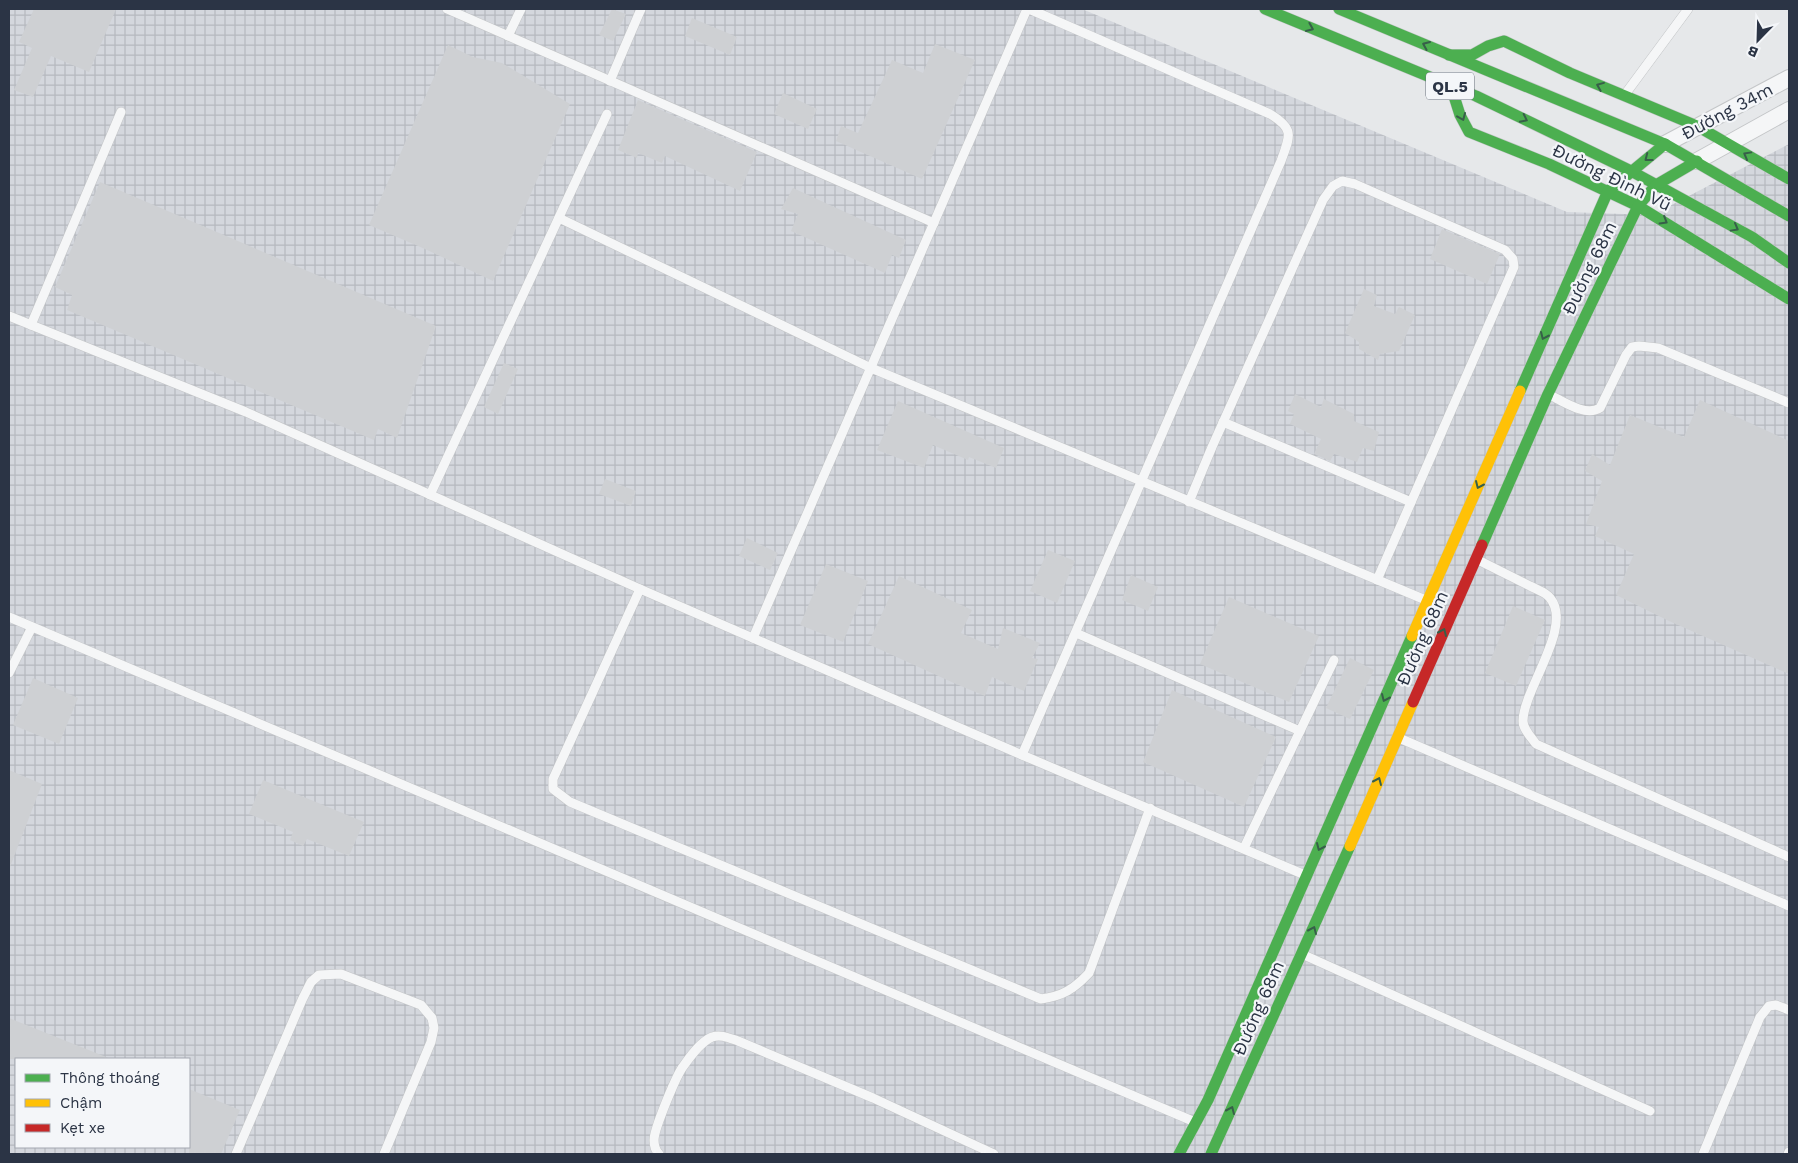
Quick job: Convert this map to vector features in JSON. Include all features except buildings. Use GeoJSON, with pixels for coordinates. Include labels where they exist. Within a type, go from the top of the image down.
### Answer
{"type":"FeatureCollection","features":[{"type":"Feature","properties":{"kind":"main road","name":"Đường Đình Vũ"},"geometry":{"type":"LineString","coordinates":[[1265,9],[1476,96],[1656,185],[1752,238],[1789,263]]}},
{"type":"Feature","properties":{"kind":"main road","name":"QL.5"},"geometry":{"type":"LineString","coordinates":[[1339,9],[1665,144]]}},
{"type":"Feature","properties":{"kind":"main road"},"geometry":{"type":"LineString","coordinates":[[1449,54],[1472,55],[1488,46],[1504,41],[1570,73],[1698,126],[1789,179]]}},
{"type":"Feature","properties":{"kind":"main road","name":"Đường Đình Vũ"},"geometry":{"type":"LineString","coordinates":[[1433,79],[1454,96],[1460,115],[1469,132],[1549,164],[1638,206],[1789,299]]}},
{"type":"Feature","properties":{"kind":"main road"},"geometry":{"type":"LineString","coordinates":[[1179,1154],[1208,1100],[1308,876],[1608,191],[1665,144],[1789,216]]}},
{"type":"Feature","properties":{"kind":"main road","name":"Đường 68m"},"geometry":{"type":"LineString","coordinates":[[1211,1154],[1302,955],[1548,394],[1638,206],[1656,185],[1697,162]]}},
{"type":"Feature","properties":{"kind":"street","name":"Đường 34m"},"geometry":{"type":"LineString","coordinates":[[1665,144],[1789,78]]}},
{"type":"Feature","properties":{"kind":"street"},"geometry":{"type":"LineString","coordinates":[[1697,162],[1789,110]]}},
{"type":"Feature","properties":{"kind":"lane"},"geometry":{"type":"LineString","coordinates":[[447,9],[934,223]]}},
{"type":"Feature","properties":{"kind":"lane"},"geometry":{"type":"LineString","coordinates":[[508,36],[521,9]]}},
{"type":"Feature","properties":{"kind":"lane"},"geometry":{"type":"LineString","coordinates":[[610,81],[641,9]]}},
{"type":"Feature","properties":{"kind":"lane"},"geometry":{"type":"LineString","coordinates":[[753,638],[1028,9],[1270,114],[1284,122],[1289,131],[1288,142],[1281,161],[1022,755]]}},
{"type":"Feature","properties":{"kind":"lane"},"geometry":{"type":"LineString","coordinates":[[1624,96],[1688,9]]}},
{"type":"Feature","properties":{"kind":"lane"},"geometry":{"type":"LineString","coordinates":[[30,324],[122,112]]}},
{"type":"Feature","properties":{"kind":"lane"},"geometry":{"type":"LineString","coordinates":[[430,495],[607,114]]}},
{"type":"Feature","properties":{"kind":"lane"},"geometry":{"type":"LineString","coordinates":[[1189,502],[1323,200],[1333,186],[1342,181],[1355,184],[1505,250],[1513,259],[1514,267],[1377,580]]}},
{"type":"Feature","properties":{"kind":"lane"},"geometry":{"type":"LineString","coordinates":[[559,218],[871,368],[1428,601]]}},
{"type":"Feature","properties":{"kind":"lane"},"geometry":{"type":"LineString","coordinates":[[9,316],[246,412],[640,589],[1022,755],[1308,876]]}},
{"type":"Feature","properties":{"kind":"lane"},"geometry":{"type":"LineString","coordinates":[[1548,394],[1581,410],[1596,411],[1600,408],[1632,347],[1640,346],[1658,348],[1789,403]]}},
{"type":"Feature","properties":{"kind":"lane"},"geometry":{"type":"LineString","coordinates":[[1223,422],[1411,502]]}},
{"type":"Feature","properties":{"kind":"lane"},"geometry":{"type":"LineString","coordinates":[[1476,559],[1549,596],[1556,609],[1556,623],[1550,646],[1524,711],[1523,723],[1536,744],[1789,857]]}},
{"type":"Feature","properties":{"kind":"lane"},"geometry":{"type":"LineString","coordinates":[[640,589],[553,780],[553,789],[570,802],[1041,999],[1058,997],[1078,985],[1088,973],[1150,808]]}},
{"type":"Feature","properties":{"kind":"lane"},"geometry":{"type":"LineString","coordinates":[[9,617],[1195,1122]]}},
{"type":"Feature","properties":{"kind":"lane"},"geometry":{"type":"LineString","coordinates":[[9,673],[32,627]]}},
{"type":"Feature","properties":{"kind":"lane"},"geometry":{"type":"LineString","coordinates":[[1076,633],[1300,731]]}},
{"type":"Feature","properties":{"kind":"lane"},"geometry":{"type":"LineString","coordinates":[[1244,848],[1334,660]]}},
{"type":"Feature","properties":{"kind":"lane"},"geometry":{"type":"LineString","coordinates":[[1397,737],[1789,906]]}},
{"type":"Feature","properties":{"kind":"lane"},"geometry":{"type":"LineString","coordinates":[[1302,955],[1650,1111]]}},
{"type":"Feature","properties":{"kind":"lane"},"geometry":{"type":"LineString","coordinates":[[236,1154],[311,982],[319,975],[341,974],[420,1005],[432,1018],[434,1028],[431,1042],[384,1154]]}},
{"type":"Feature","properties":{"kind":"lane"},"geometry":{"type":"LineString","coordinates":[[1703,1154],[1760,1017],[1769,1006],[1789,1010]]}},
{"type":"Feature","properties":{"kind":"lane"},"geometry":{"type":"LineString","coordinates":[[659,1154],[655,1150],[656,1128],[682,1069],[700,1046],[711,1038],[720,1036],[738,1041],[873,1098],[994,1154]]}},
{"type":"Feature","properties":{"kind":"shaded area"},"geometry":{"type":"Polygon","coordinates":[[[9,9],[1082,9],[1567,212],[1652,215],[1789,144],[1789,1154],[9,1154],[9,9]]]}},
{"type":"Feature","properties":{"kind":"traffic: fast"},"geometry":{"type":"LineString","coordinates":[[1265,9],[1476,96],[1631,171],[1752,237],[1789,263]]}},
{"type":"Feature","properties":{"kind":"traffic: fast"},"geometry":{"type":"LineString","coordinates":[[1339,9],[1665,144],[1789,216]]}},
{"type":"Feature","properties":{"kind":"traffic: fast"},"geometry":{"type":"LineString","coordinates":[[1449,55],[1472,55],[1488,46],[1504,41],[1570,73],[1697,126],[1789,179]]}},
{"type":"Feature","properties":{"kind":"traffic: fast"},"geometry":{"type":"LineString","coordinates":[[1436,82],[1454,96],[1460,115],[1469,132],[1549,164],[1638,206],[1789,299]]}},
{"type":"Feature","properties":{"kind":"traffic: fast"},"geometry":{"type":"LineString","coordinates":[[1520,391],[1608,191],[1665,144]]}},
{"type":"Feature","properties":{"kind":"traffic: fast"},"geometry":{"type":"LineString","coordinates":[[1482,545],[1548,394],[1638,206],[1656,185],[1697,161]]}},
{"type":"Feature","properties":{"kind":"traffic: fast"},"geometry":{"type":"LineString","coordinates":[[1179,1154],[1208,1100],[1412,636]]}},
{"type":"Feature","properties":{"kind":"traffic: fast"},"geometry":{"type":"LineString","coordinates":[[1211,1154],[1350,846]]}},
{"type":"Feature","properties":{"kind":"traffic: slow"},"geometry":{"type":"LineString","coordinates":[[1412,636],[1520,391]]}},
{"type":"Feature","properties":{"kind":"traffic: slow"},"geometry":{"type":"LineString","coordinates":[[1350,846],[1413,702]]}},
{"type":"Feature","properties":{"kind":"traffic: jam"},"geometry":{"type":"LineString","coordinates":[[1413,702],[1482,545]]}}]}
